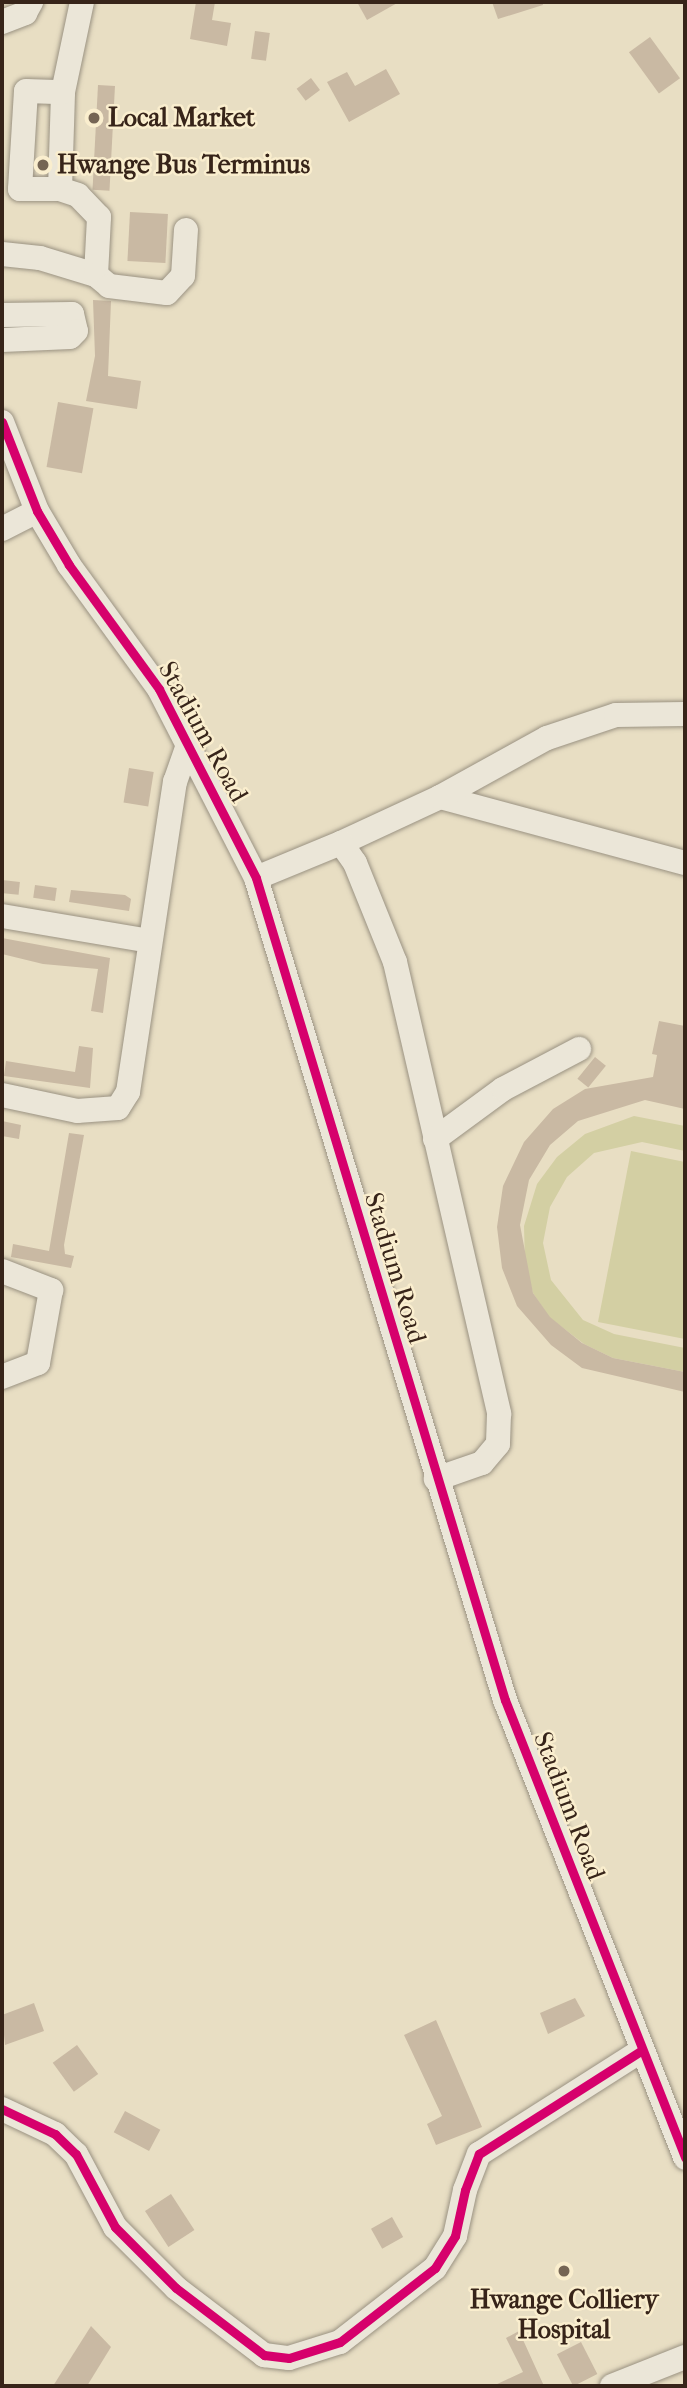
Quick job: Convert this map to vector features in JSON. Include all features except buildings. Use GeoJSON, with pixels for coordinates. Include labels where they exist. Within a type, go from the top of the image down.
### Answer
{"type":"FeatureCollection","features":[{"type":"Feature","properties":{"kind":"street"},"geometry":{"type":"LineString","coordinates":[[2,22],[25,13],[30,2]]}},
{"type":"Feature","properties":{"kind":"street"},"geometry":{"type":"LineString","coordinates":[[60,189],[63,92],[82,2]]}},
{"type":"Feature","properties":{"kind":"street"},"geometry":{"type":"LineString","coordinates":[[63,92],[26,90],[20,189],[60,189],[78,195],[99,217],[96,275]]}},
{"type":"Feature","properties":{"kind":"street"},"geometry":{"type":"LineString","coordinates":[[2,254],[40,258],[96,275],[109,286],[167,293],[184,276],[186,230]]}},
{"type":"Feature","properties":{"kind":"street"},"geometry":{"type":"LineString","coordinates":[[2,315],[72,314],[76,331],[70,337],[2,340]]}},
{"type":"Feature","properties":{"kind":"street","name":"Stadium Road"},"geometry":{"type":"LineString","coordinates":[[2,422],[37,511],[69,565],[125,637],[189,742],[256,878],[505,1700],[685,2158]]}},
{"type":"Feature","properties":{"kind":"street"},"geometry":{"type":"LineString","coordinates":[[2,529],[37,511]]}},
{"type":"Feature","properties":{"kind":"street"},"geometry":{"type":"LineString","coordinates":[[256,878],[341,843],[440,797],[547,738],[616,715],[685,714]]}},
{"type":"Feature","properties":{"kind":"street"},"geometry":{"type":"LineString","coordinates":[[2,1096],[77,1111],[118,1108],[128,1092],[175,782],[189,742]]}},
{"type":"Feature","properties":{"kind":"street"},"geometry":{"type":"LineString","coordinates":[[440,797],[685,863]]}},
{"type":"Feature","properties":{"kind":"street"},"geometry":{"type":"LineString","coordinates":[[341,843],[355,863],[395,962],[499,1414],[498,1444],[482,1463],[436,1479]]}},
{"type":"Feature","properties":{"kind":"street"},"geometry":{"type":"LineString","coordinates":[[2,916],[150,941]]}},
{"type":"Feature","properties":{"kind":"street"},"geometry":{"type":"LineString","coordinates":[[435,1139],[503,1089],[579,1049]]}},
{"type":"Feature","properties":{"kind":"street"},"geometry":{"type":"LineString","coordinates":[[2,1271],[51,1290],[38,1363],[2,1377]]}},
{"type":"Feature","properties":{"kind":"street"},"geometry":{"type":"LineString","coordinates":[[2,2109],[55,2134],[76,2154],[115,2227],[176,2288],[264,2355],[289,2358],[340,2342],[435,2268],[455,2236],[465,2190],[479,2154],[642,2050]]}},
{"type":"Feature","properties":{"kind":"street"},"geometry":{"type":"LineString","coordinates":[[612,2386],[685,2357]]}},
{"type":"Feature","properties":{"kind":"shaded area"},"geometry":{"type":"Polygon","coordinates":[[[634,1116],[685,1126],[685,1151],[642,1142],[594,1153],[567,1177],[550,1207],[543,1243],[551,1280],[583,1320],[614,1334],[685,1348],[685,1372],[613,1358],[584,1344],[549,1317],[533,1293],[525,1264],[524,1226],[537,1184],[557,1157],[585,1134],[634,1116]]]}},
{"type":"Feature","properties":{"kind":"shaded area"},"geometry":{"type":"Polygon","coordinates":[[[631,1151],[685,1162],[685,1339],[598,1322],[631,1151]]]}},
{"type":"Feature","properties":{"kind":"cycle path"},"geometry":{"type":"LineString","coordinates":[[2,422],[37,511],[69,565],[159,689],[256,878],[505,1700],[685,2158]]}},
{"type":"Feature","properties":{"kind":"cycle path"},"geometry":{"type":"LineString","coordinates":[[2,2109],[55,2134],[76,2154],[115,2227],[176,2288],[264,2355],[289,2358],[340,2342],[435,2268],[455,2236],[465,2190],[479,2154],[642,2050]]}},
{"type":"Feature","properties":{"kind":"place","name":"Local Market"},"geometry":{"type":"Point","coordinates":[94,118]}},
{"type":"Feature","properties":{"kind":"place","name":"Hwange Bus Terminus"},"geometry":{"type":"Point","coordinates":[43,165]}},
{"type":"Feature","properties":{"kind":"place","name":"Hwange Colliery Hospital"},"geometry":{"type":"Point","coordinates":[564,2271]}}]}
